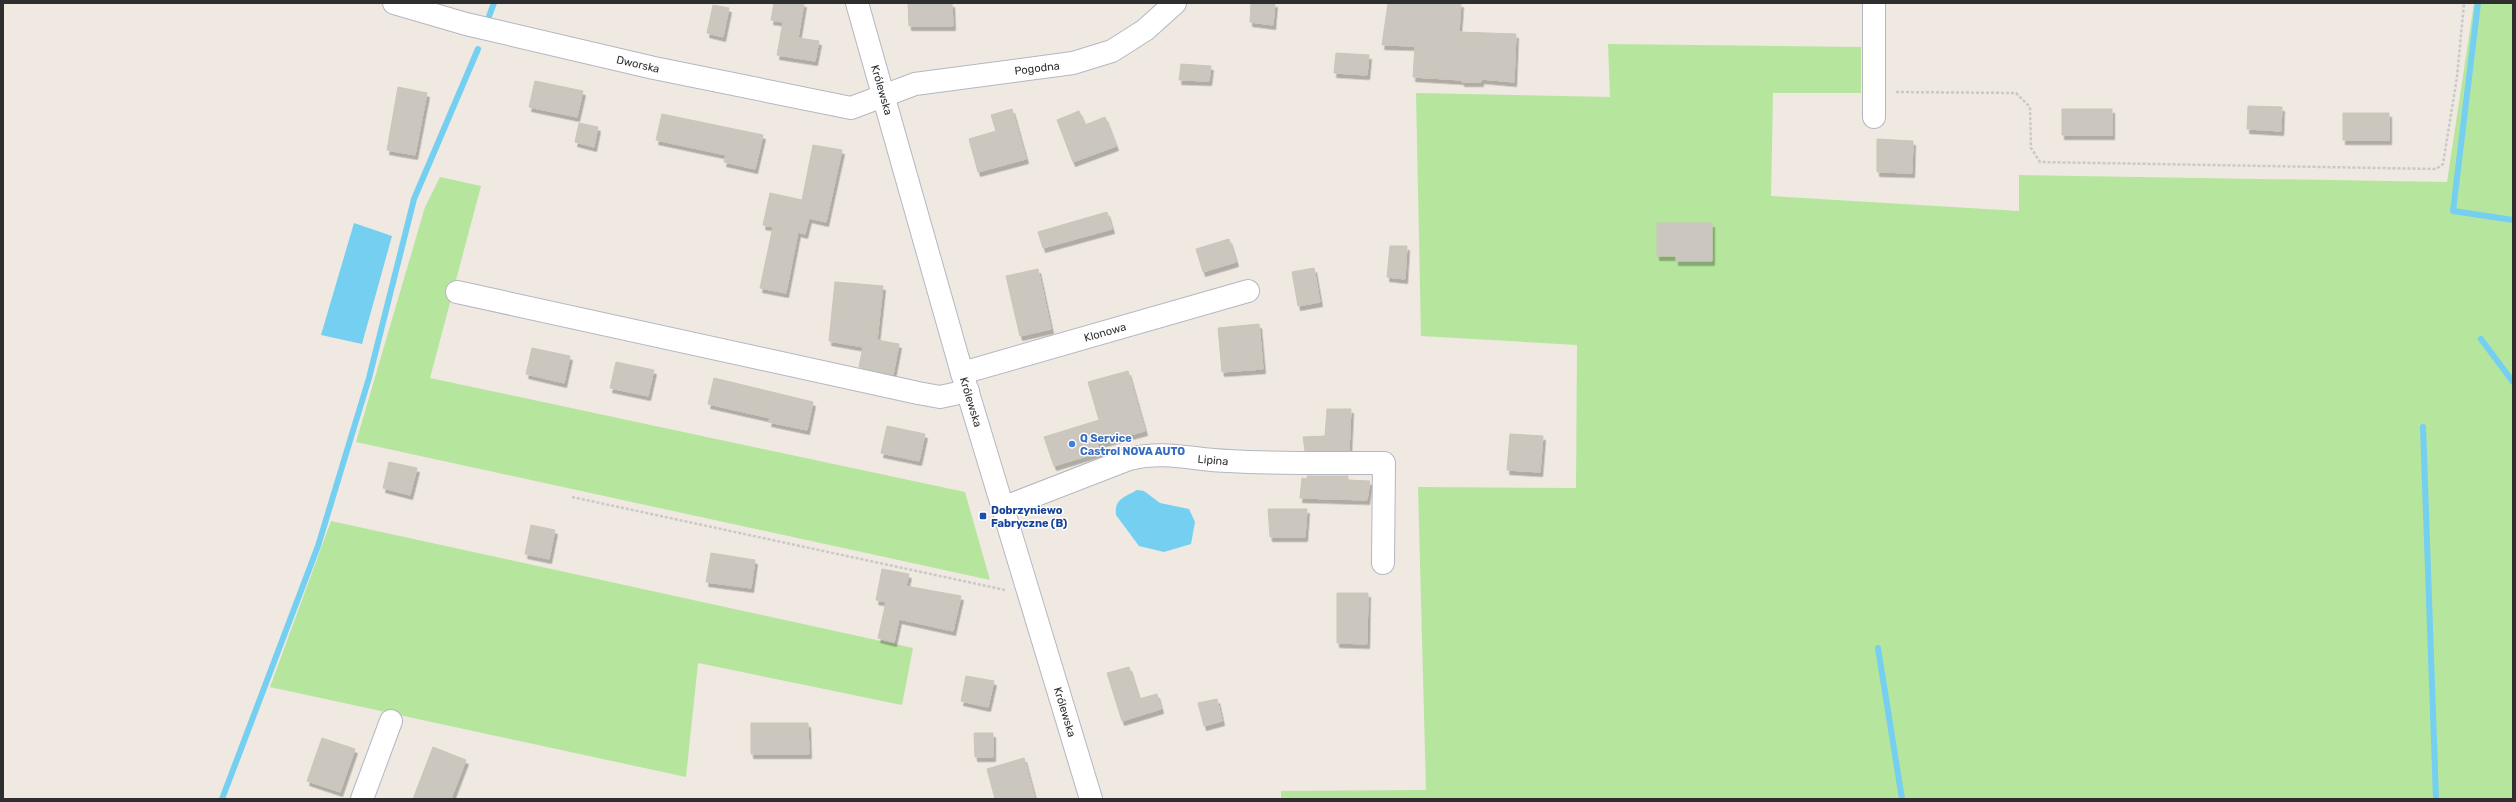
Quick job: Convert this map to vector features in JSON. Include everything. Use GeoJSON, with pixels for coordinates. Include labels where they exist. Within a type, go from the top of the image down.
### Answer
{"type":"FeatureCollection","features":[{"type":"Feature","properties":{"kind":"street","name":"Dworska"},"geometry":{"type":"LineString","coordinates":[[394,3],[466,24],[654,68],[851,108],[884,97]]}},
{"type":"Feature","properties":{"kind":"street","name":"Królewska"},"geometry":{"type":"LineString","coordinates":[[857,3],[965,382],[1005,507],[1091,799]]}},
{"type":"Feature","properties":{"kind":"street","name":"Pogodna"},"geometry":{"type":"LineString","coordinates":[[884,97],[915,84],[1073,63],[1112,51],[1145,30],[1175,3]]}},
{"type":"Feature","properties":{"kind":"street"},"geometry":{"type":"LineString","coordinates":[[1874,3],[1874,117]]}},
{"type":"Feature","properties":{"kind":"street","name":"Klonowa"},"geometry":{"type":"LineString","coordinates":[[457,292],[940,397],[965,382],[1248,291]]}},
{"type":"Feature","properties":{"kind":"street","name":"Lipina"},"geometry":{"type":"LineString","coordinates":[[1005,507],[1129,459],[1148,454],[1161,453],[1206,460],[1260,463],[1384,463],[1383,563]]}},
{"type":"Feature","properties":{"kind":"street"},"geometry":{"type":"LineString","coordinates":[[362,799],[391,721]]}},
{"type":"Feature","properties":{"kind":"path"},"geometry":{"type":"LineString","coordinates":[[1874,92],[2016,93],[2030,107],[2031,148],[2040,162],[2436,169],[2443,164],[2457,77],[2464,3]]}},
{"type":"Feature","properties":{"kind":"path"},"geometry":{"type":"LineString","coordinates":[[572,497],[1005,590],[1029,590]]}},
{"type":"Feature","properties":{"kind":"green space"},"geometry":{"type":"Polygon","coordinates":[[[2474,3],[2513,3],[2513,799],[1281,799],[1281,791],[1426,790],[1418,487],[1576,488],[1577,345],[1421,336],[1416,93],[1610,97],[1608,44],[1861,47],[1861,93],[1773,93],[1771,196],[2019,211],[2019,175],[2447,182],[2474,3]]]}},
{"type":"Feature","properties":{"kind":"green space"},"geometry":{"type":"Polygon","coordinates":[[[440,177],[481,186],[430,378],[965,492],[990,580],[356,442],[425,207],[440,177]]]}},
{"type":"Feature","properties":{"kind":"green space"},"geometry":{"type":"Polygon","coordinates":[[[331,521],[913,648],[902,705],[698,663],[686,777],[270,687],[331,521]]]}},
{"type":"Feature","properties":{"kind":"water"},"geometry":{"type":"Polygon","coordinates":[[[354,223],[392,236],[362,344],[321,335],[354,223]]]}},
{"type":"Feature","properties":{"kind":"water"},"geometry":{"type":"Polygon","coordinates":[[[1137,490],[1144,491],[1160,503],[1189,509],[1195,522],[1191,544],[1164,552],[1139,546],[1116,515],[1117,505],[1121,499],[1137,490]]]}},
{"type":"Feature","properties":{"kind":"building"},"geometry":{"type":"Polygon","coordinates":[[[774,3],[804,3],[798,38],[819,41],[815,61],[777,55],[783,22],[771,20],[774,3]]]}},
{"type":"Feature","properties":{"kind":"building"},"geometry":{"type":"Polygon","coordinates":[[[908,3],[952,3],[953,26],[909,26],[908,3]]]}},
{"type":"Feature","properties":{"kind":"building"},"geometry":{"type":"Polygon","coordinates":[[[1251,3],[1275,3],[1273,25],[1250,22],[1251,3]]]}},
{"type":"Feature","properties":{"kind":"building"},"geometry":{"type":"Polygon","coordinates":[[[1388,3],[1461,3],[1459,32],[1516,34],[1514,82],[1481,79],[1481,82],[1462,82],[1462,80],[1413,77],[1415,46],[1382,45],[1388,3]]]}},
{"type":"Feature","properties":{"kind":"building"},"geometry":{"type":"Polygon","coordinates":[[[713,5],[729,8],[723,37],[707,33],[713,5]]]}},
{"type":"Feature","properties":{"kind":"building"},"geometry":{"type":"Polygon","coordinates":[[[1336,53],[1369,55],[1367,75],[1334,73],[1336,53]]]}},
{"type":"Feature","properties":{"kind":"building"},"geometry":{"type":"Polygon","coordinates":[[[1181,64],[1211,66],[1209,81],[1179,80],[1181,64]]]}},
{"type":"Feature","properties":{"kind":"building"},"geometry":{"type":"Polygon","coordinates":[[[535,81],[583,91],[577,117],[529,107],[535,81]]]}},
{"type":"Feature","properties":{"kind":"building"},"geometry":{"type":"Polygon","coordinates":[[[398,87],[427,93],[415,155],[387,150],[398,87]]]}},
{"type":"Feature","properties":{"kind":"building"},"geometry":{"type":"Polygon","coordinates":[[[2248,106],[2282,107],[2281,131],[2247,129],[2248,106]]]}},
{"type":"Feature","properties":{"kind":"building"},"geometry":{"type":"Polygon","coordinates":[[[1012,109],[1026,159],[978,172],[969,139],[996,131],[991,115],[1012,109]]]}},
{"type":"Feature","properties":{"kind":"building"},"geometry":{"type":"Polygon","coordinates":[[[2062,109],[2112,109],[2112,135],[2062,135],[2062,109]]]}},
{"type":"Feature","properties":{"kind":"building"},"geometry":{"type":"Polygon","coordinates":[[[1079,111],[1085,125],[1105,117],[1116,146],[1073,162],[1057,120],[1079,111]]]}},
{"type":"Feature","properties":{"kind":"building"},"geometry":{"type":"Polygon","coordinates":[[[2343,113],[2389,113],[2389,140],[2343,140],[2343,113]]]}},
{"type":"Feature","properties":{"kind":"building"},"geometry":{"type":"Polygon","coordinates":[[[662,114],[763,135],[755,169],[724,162],[726,155],[656,140],[662,114]]]}},
{"type":"Feature","properties":{"kind":"building"},"geometry":{"type":"Polygon","coordinates":[[[579,123],[598,127],[594,147],[575,142],[579,123]]]}},
{"type":"Feature","properties":{"kind":"building"},"geometry":{"type":"Polygon","coordinates":[[[1877,139],[1913,141],[1912,173],[1877,172],[1877,139]]]}},
{"type":"Feature","properties":{"kind":"building"},"geometry":{"type":"Polygon","coordinates":[[[813,145],[842,150],[826,222],[809,218],[805,234],[798,232],[786,293],[760,288],[773,227],[763,225],[770,193],[802,200],[813,145]]]}},
{"type":"Feature","properties":{"kind":"building"},"geometry":{"type":"Polygon","coordinates":[[[1107,212],[1112,229],[1043,248],[1038,232],[1107,212]]]}},
{"type":"Feature","properties":{"kind":"building"},"geometry":{"type":"Polygon","coordinates":[[[1657,223],[1712,223],[1712,261],[1676,261],[1676,256],[1657,256],[1657,223]]]}},
{"type":"Feature","properties":{"kind":"building"},"geometry":{"type":"Polygon","coordinates":[[[1229,239],[1236,262],[1203,272],[1196,249],[1229,239]]]}},
{"type":"Feature","properties":{"kind":"building"},"geometry":{"type":"Polygon","coordinates":[[[1390,246],[1407,246],[1405,279],[1387,277],[1390,246]]]}},
{"type":"Feature","properties":{"kind":"building"},"geometry":{"type":"Polygon","coordinates":[[[1314,268],[1320,302],[1298,306],[1292,272],[1314,268]]]}},
{"type":"Feature","properties":{"kind":"building"},"geometry":{"type":"Polygon","coordinates":[[[1038,269],[1051,329],[1020,336],[1006,276],[1038,269]]]}},
{"type":"Feature","properties":{"kind":"building"},"geometry":{"type":"Polygon","coordinates":[[[835,282],[883,286],[877,340],[899,344],[893,375],[859,367],[863,347],[829,341],[835,282]]]}},
{"type":"Feature","properties":{"kind":"building"},"geometry":{"type":"Polygon","coordinates":[[[1259,324],[1263,369],[1222,372],[1218,328],[1259,324]]]}},
{"type":"Feature","properties":{"kind":"building"},"geometry":{"type":"Polygon","coordinates":[[[532,348],[570,356],[564,383],[526,374],[532,348]]]}},
{"type":"Feature","properties":{"kind":"building"},"geometry":{"type":"Polygon","coordinates":[[[616,362],[654,370],[648,396],[610,388],[616,362]]]}},
{"type":"Feature","properties":{"kind":"building"},"geometry":{"type":"Polygon","coordinates":[[[1128,371],[1145,431],[1097,444],[1100,452],[1054,466],[1044,437],[1099,420],[1088,382],[1128,371]]]}},
{"type":"Feature","properties":{"kind":"building"},"geometry":{"type":"Polygon","coordinates":[[[714,378],[813,402],[807,430],[769,422],[770,418],[708,404],[714,378]]]}},
{"type":"Feature","properties":{"kind":"building"},"geometry":{"type":"Polygon","coordinates":[[[1327,409],[1351,409],[1349,451],[1305,451],[1303,437],[1325,436],[1327,409]]]}},
{"type":"Feature","properties":{"kind":"building"},"geometry":{"type":"Polygon","coordinates":[[[887,426],[925,434],[919,461],[881,453],[887,426]]]}},
{"type":"Feature","properties":{"kind":"building"},"geometry":{"type":"Polygon","coordinates":[[[1510,434],[1543,436],[1540,472],[1507,470],[1510,434]]]}},
{"type":"Feature","properties":{"kind":"building"},"geometry":{"type":"Polygon","coordinates":[[[389,462],[417,468],[410,495],[383,488],[389,462]]]}},
{"type":"Feature","properties":{"kind":"building"},"geometry":{"type":"Polygon","coordinates":[[[1307,476],[1348,476],[1348,480],[1370,481],[1367,500],[1300,498],[1302,478],[1307,479],[1307,476]]]}},
{"type":"Feature","properties":{"kind":"building"},"geometry":{"type":"Polygon","coordinates":[[[1268,509],[1307,509],[1305,537],[1270,537],[1268,509]]]}},
{"type":"Feature","properties":{"kind":"building"},"geometry":{"type":"Polygon","coordinates":[[[531,525],[555,530],[549,559],[525,554],[531,525]]]}},
{"type":"Feature","properties":{"kind":"building"},"geometry":{"type":"Polygon","coordinates":[[[711,553],[755,560],[751,588],[706,582],[711,553]]]}},
{"type":"Feature","properties":{"kind":"building"},"geometry":{"type":"Polygon","coordinates":[[[882,569],[909,574],[906,586],[961,596],[953,631],[899,619],[894,642],[878,638],[886,602],[876,600],[882,569]]]}},
{"type":"Feature","properties":{"kind":"building"},"geometry":{"type":"Polygon","coordinates":[[[1337,593],[1368,593],[1367,644],[1337,643],[1337,593]]]}},
{"type":"Feature","properties":{"kind":"building"},"geometry":{"type":"Polygon","coordinates":[[[1129,667],[1139,699],[1157,694],[1161,709],[1122,721],[1107,673],[1129,667]]]}},
{"type":"Feature","properties":{"kind":"building"},"geometry":{"type":"Polygon","coordinates":[[[966,676],[994,681],[988,707],[961,701],[966,676]]]}},
{"type":"Feature","properties":{"kind":"building"},"geometry":{"type":"Polygon","coordinates":[[[1217,699],[1222,721],[1204,726],[1198,703],[1217,699]]]}},
{"type":"Feature","properties":{"kind":"building"},"geometry":{"type":"Polygon","coordinates":[[[751,723],[808,723],[809,754],[751,754],[751,723]]]}},
{"type":"Feature","properties":{"kind":"building"},"geometry":{"type":"Polygon","coordinates":[[[974,733],[993,733],[993,757],[975,757],[974,733]]]}},
{"type":"Feature","properties":{"kind":"building"},"geometry":{"type":"Polygon","coordinates":[[[322,738],[355,749],[340,792],[307,781],[322,738]]]}},
{"type":"Feature","properties":{"kind":"building"},"geometry":{"type":"Polygon","coordinates":[[[433,747],[466,760],[451,799],[413,799],[433,747]]]}},
{"type":"Feature","properties":{"kind":"building"},"geometry":{"type":"Polygon","coordinates":[[[1024,758],[1035,799],[995,799],[987,769],[1024,758]]]}},
{"type":"Feature","properties":{"kind":"waterway"},"geometry":{"type":"LineString","coordinates":[[488,19],[494,3]]}},
{"type":"Feature","properties":{"kind":"waterway"},"geometry":{"type":"LineString","coordinates":[[2478,3],[2453,211],[2513,220]]}},
{"type":"Feature","properties":{"kind":"waterway"},"geometry":{"type":"LineString","coordinates":[[222,799],[318,546],[369,378],[414,199],[478,49]]}},
{"type":"Feature","properties":{"kind":"waterway"},"geometry":{"type":"LineString","coordinates":[[2481,339],[2513,382]]}},
{"type":"Feature","properties":{"kind":"waterway"},"geometry":{"type":"LineString","coordinates":[[2423,427],[2436,799]]}},
{"type":"Feature","properties":{"kind":"waterway"},"geometry":{"type":"LineString","coordinates":[[1878,648],[1902,799]]}},
{"type":"Feature","properties":{"kind":"place","name":"Q Service Castrol NOVA AUTO"},"geometry":{"type":"Point","coordinates":[1072,444]}},
{"type":"Feature","properties":{"kind":"place","name":"Dobrzyniewo Fabryczne (B)"},"geometry":{"type":"Point","coordinates":[983,516]}}]}
